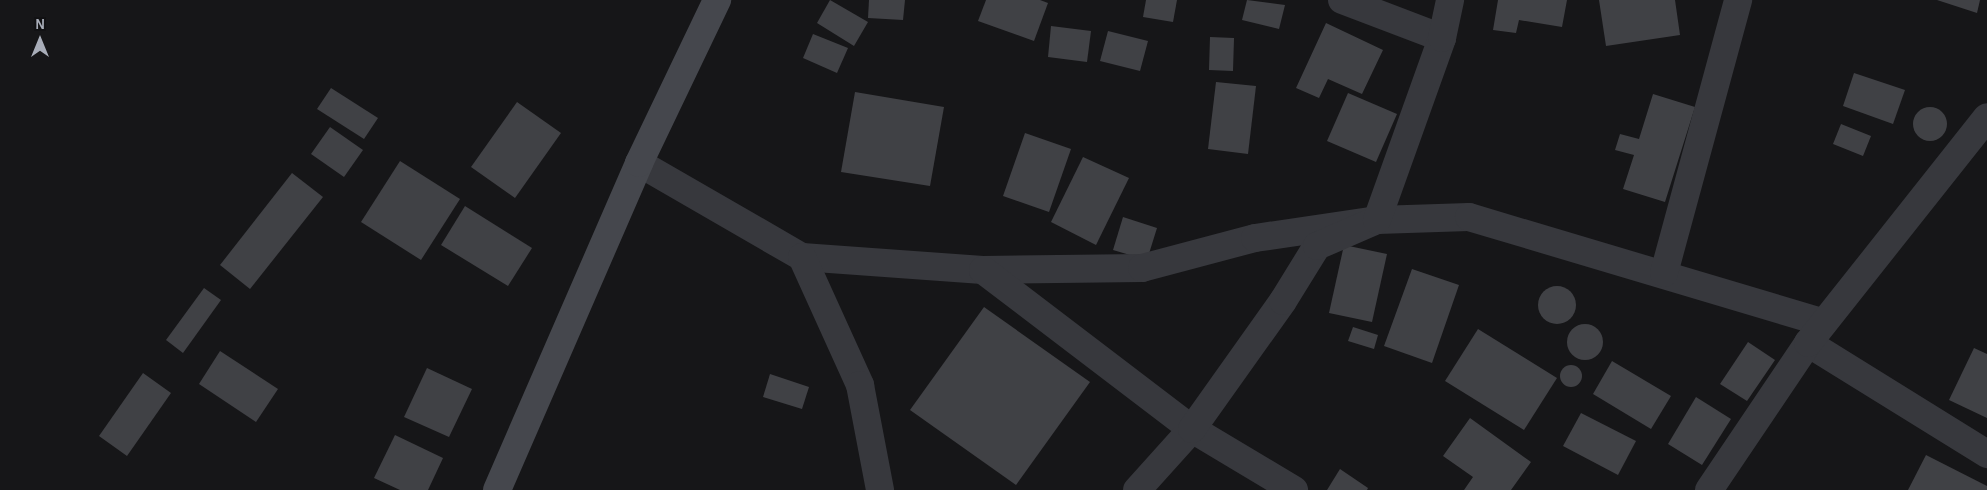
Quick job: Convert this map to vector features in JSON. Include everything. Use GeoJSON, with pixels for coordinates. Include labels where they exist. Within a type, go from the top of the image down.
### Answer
{"type":"FeatureCollection","features":[{"type":"Feature","properties":{"kind":"main road"},"geometry":{"type":"LineString","coordinates":[[496,490],[639,164],[717,0]]}},
{"type":"Feature","properties":{"kind":"street"},"geometry":{"type":"LineString","coordinates":[[1342,0],[1442,38]]}},
{"type":"Feature","properties":{"kind":"street"},"geometry":{"type":"LineString","coordinates":[[1137,490],[1192,429],[1283,301],[1317,246],[1377,220],[1442,38],[1450,0]]}},
{"type":"Feature","properties":{"kind":"street"},"geometry":{"type":"LineString","coordinates":[[1664,273],[1738,0]]}},
{"type":"Feature","properties":{"kind":"street"},"geometry":{"type":"LineString","coordinates":[[1709,490],[1816,333],[1987,117]]}},
{"type":"Feature","properties":{"kind":"street"},"geometry":{"type":"LineString","coordinates":[[639,164],[802,257],[983,270],[1142,268],[1255,238],[1377,220],[1469,217],[1664,273],[1816,333],[1987,454]]}},
{"type":"Feature","properties":{"kind":"street"},"geometry":{"type":"LineString","coordinates":[[802,257],[860,385],[880,490]]}},
{"type":"Feature","properties":{"kind":"street"},"geometry":{"type":"LineString","coordinates":[[983,270],[1192,429],[1294,490]]}},
{"type":"Feature","properties":{"kind":"building"},"geometry":{"type":"Polygon","coordinates":[[[830,0],[868,22],[854,46],[817,23],[830,0]]]}},
{"type":"Feature","properties":{"kind":"building"},"geometry":{"type":"Polygon","coordinates":[[[869,0],[905,0],[903,20],[868,18],[869,0]]]}},
{"type":"Feature","properties":{"kind":"building"},"geometry":{"type":"Polygon","coordinates":[[[986,0],[1040,0],[1048,3],[1034,41],[978,21],[986,0]]]}},
{"type":"Feature","properties":{"kind":"building"},"geometry":{"type":"Polygon","coordinates":[[[1146,0],[1177,0],[1173,22],[1143,17],[1146,0]]]}},
{"type":"Feature","properties":{"kind":"building"},"geometry":{"type":"Polygon","coordinates":[[[1247,0],[1285,5],[1279,29],[1242,20],[1247,0]]]}},
{"type":"Feature","properties":{"kind":"building"},"geometry":{"type":"Polygon","coordinates":[[[1498,0],[1567,0],[1562,27],[1519,20],[1516,33],[1493,30],[1498,0]]]}},
{"type":"Feature","properties":{"kind":"building"},"geometry":{"type":"Polygon","coordinates":[[[1599,0],[1675,0],[1680,35],[1606,46],[1599,0]]]}},
{"type":"Feature","properties":{"kind":"building"},"geometry":{"type":"Polygon","coordinates":[[[1937,0],[1980,0],[1977,13],[1937,0]]]}},
{"type":"Feature","properties":{"kind":"building"},"geometry":{"type":"Polygon","coordinates":[[[1326,23],[1383,50],[1362,94],[1328,79],[1319,98],[1296,88],[1326,23]]]}},
{"type":"Feature","properties":{"kind":"building"},"geometry":{"type":"Polygon","coordinates":[[[1051,26],[1091,31],[1087,62],[1048,57],[1051,26]]]}},
{"type":"Feature","properties":{"kind":"building"},"geometry":{"type":"Polygon","coordinates":[[[1108,31],[1148,41],[1140,71],[1100,61],[1108,31]]]}},
{"type":"Feature","properties":{"kind":"building"},"geometry":{"type":"Polygon","coordinates":[[[813,34],[848,48],[837,73],[803,58],[813,34]]]}},
{"type":"Feature","properties":{"kind":"building"},"geometry":{"type":"Polygon","coordinates":[[[1210,37],[1234,38],[1233,71],[1209,70],[1210,37]]]}},
{"type":"Feature","properties":{"kind":"building"},"geometry":{"type":"Polygon","coordinates":[[[1854,73],[1905,90],[1893,124],[1843,106],[1854,73]]]}},
{"type":"Feature","properties":{"kind":"building"},"geometry":{"type":"Polygon","coordinates":[[[1216,82],[1256,86],[1248,154],[1208,149],[1216,82]]]}},
{"type":"Feature","properties":{"kind":"building"},"geometry":{"type":"Polygon","coordinates":[[[331,88],[378,118],[364,139],[317,109],[331,88]]]}},
{"type":"Feature","properties":{"kind":"building"},"geometry":{"type":"Polygon","coordinates":[[[855,92],[944,107],[930,186],[841,172],[855,92]]]}},
{"type":"Feature","properties":{"kind":"building"},"geometry":{"type":"Polygon","coordinates":[[[1348,93],[1397,114],[1376,162],[1327,141],[1348,93]]]}},
{"type":"Feature","properties":{"kind":"building"},"geometry":{"type":"Polygon","coordinates":[[[1653,94],[1695,107],[1665,202],[1623,189],[1634,155],[1615,150],[1620,134],[1639,139],[1653,94]]]}},
{"type":"Feature","properties":{"kind":"building"},"geometry":{"type":"Polygon","coordinates":[[[517,102],[561,133],[515,198],[471,167],[517,102]]]}},
{"type":"Feature","properties":{"kind":"building"},"geometry":{"type":"Polygon","coordinates":[[[1930,107],[1942,112],[1947,124],[1942,136],[1930,141],[1918,136],[1913,124],[1918,112],[1930,107]]]}},
{"type":"Feature","properties":{"kind":"building"},"geometry":{"type":"Polygon","coordinates":[[[1841,124],[1871,136],[1863,156],[1833,144],[1841,124]]]}},
{"type":"Feature","properties":{"kind":"building"},"geometry":{"type":"Polygon","coordinates":[[[330,127],[363,150],[344,177],[311,154],[330,127]]]}},
{"type":"Feature","properties":{"kind":"building"},"geometry":{"type":"Polygon","coordinates":[[[1025,133],[1071,149],[1049,212],[1003,196],[1025,133]]]}},
{"type":"Feature","properties":{"kind":"building"},"geometry":{"type":"Polygon","coordinates":[[[1083,157],[1129,178],[1096,245],[1051,222],[1083,157]]]}},
{"type":"Feature","properties":{"kind":"building"},"geometry":{"type":"Polygon","coordinates":[[[400,161],[460,199],[421,260],[361,222],[400,161]]]}},
{"type":"Feature","properties":{"kind":"building"},"geometry":{"type":"Polygon","coordinates":[[[292,173],[323,197],[250,289],[220,265],[292,173]]]}},
{"type":"Feature","properties":{"kind":"building"},"geometry":{"type":"Polygon","coordinates":[[[465,206],[532,248],[508,286],[441,245],[465,206]]]}},
{"type":"Feature","properties":{"kind":"building"},"geometry":{"type":"Polygon","coordinates":[[[1123,217],[1157,228],[1147,260],[1113,250],[1123,217]]]}},
{"type":"Feature","properties":{"kind":"building"},"geometry":{"type":"Polygon","coordinates":[[[1344,245],[1387,254],[1372,322],[1329,313],[1344,245]]]}},
{"type":"Feature","properties":{"kind":"building"},"geometry":{"type":"Polygon","coordinates":[[[1412,269],[1459,285],[1432,363],[1384,346],[1412,269]]]}},
{"type":"Feature","properties":{"kind":"building"},"geometry":{"type":"Polygon","coordinates":[[[1557,286],[1570,292],[1576,305],[1570,318],[1557,324],[1544,318],[1538,305],[1544,292],[1557,286]]]}},
{"type":"Feature","properties":{"kind":"building"},"geometry":{"type":"Polygon","coordinates":[[[204,288],[221,300],[183,353],[166,340],[204,288]]]}},
{"type":"Feature","properties":{"kind":"building"},"geometry":{"type":"Polygon","coordinates":[[[984,307],[1090,382],[1016,485],[910,410],[984,307]]]}},
{"type":"Feature","properties":{"kind":"building"},"geometry":{"type":"Polygon","coordinates":[[[1585,324],[1598,329],[1603,342],[1598,355],[1585,360],[1572,355],[1567,342],[1572,329],[1585,324]]]}},
{"type":"Feature","properties":{"kind":"building"},"geometry":{"type":"Polygon","coordinates":[[[1353,327],[1378,335],[1374,349],[1348,341],[1353,327]]]}},
{"type":"Feature","properties":{"kind":"building"},"geometry":{"type":"Polygon","coordinates":[[[1478,329],[1557,378],[1524,430],[1445,381],[1478,329]]]}},
{"type":"Feature","properties":{"kind":"building"},"geometry":{"type":"Polygon","coordinates":[[[1748,342],[1775,360],[1747,401],[1720,384],[1748,342]]]}},
{"type":"Feature","properties":{"kind":"building"},"geometry":{"type":"Polygon","coordinates":[[[1974,348],[1987,354],[1987,418],[1949,400],[1974,348]]]}},
{"type":"Feature","properties":{"kind":"building"},"geometry":{"type":"Polygon","coordinates":[[[220,351],[278,389],[256,422],[199,384],[220,351]]]}},
{"type":"Feature","properties":{"kind":"building"},"geometry":{"type":"Polygon","coordinates":[[[1612,361],[1671,396],[1651,429],[1593,394],[1612,361]]]}},
{"type":"Feature","properties":{"kind":"building"},"geometry":{"type":"Polygon","coordinates":[[[1571,365],[1579,368],[1582,376],[1579,384],[1571,387],[1563,384],[1560,376],[1563,368],[1571,365]]]}},
{"type":"Feature","properties":{"kind":"building"},"geometry":{"type":"Polygon","coordinates":[[[427,368],[472,389],[449,437],[404,417],[427,368]]]}},
{"type":"Feature","properties":{"kind":"building"},"geometry":{"type":"Polygon","coordinates":[[[143,373],[171,393],[127,456],[99,436],[143,373]]]}},
{"type":"Feature","properties":{"kind":"building"},"geometry":{"type":"Polygon","coordinates":[[[770,374],[809,387],[802,409],[763,397],[770,374]]]}},
{"type":"Feature","properties":{"kind":"building"},"geometry":{"type":"Polygon","coordinates":[[[1696,397],[1731,419],[1702,465],[1668,444],[1696,397]]]}},
{"type":"Feature","properties":{"kind":"building"},"geometry":{"type":"Polygon","coordinates":[[[1581,413],[1636,441],[1618,475],[1563,446],[1581,413]]]}},
{"type":"Feature","properties":{"kind":"building"},"geometry":{"type":"Polygon","coordinates":[[[1470,418],[1531,462],[1511,490],[1464,490],[1473,477],[1443,456],[1470,418]]]}},
{"type":"Feature","properties":{"kind":"building"},"geometry":{"type":"Polygon","coordinates":[[[395,435],[443,458],[428,490],[400,490],[374,478],[395,435]]]}},
{"type":"Feature","properties":{"kind":"building"},"geometry":{"type":"Polygon","coordinates":[[[1926,455],[1987,486],[1987,490],[1908,490],[1926,455]]]}},
{"type":"Feature","properties":{"kind":"building"},"geometry":{"type":"Polygon","coordinates":[[[1340,469],[1368,488],[1367,490],[1327,490],[1340,469]]]}}]}
